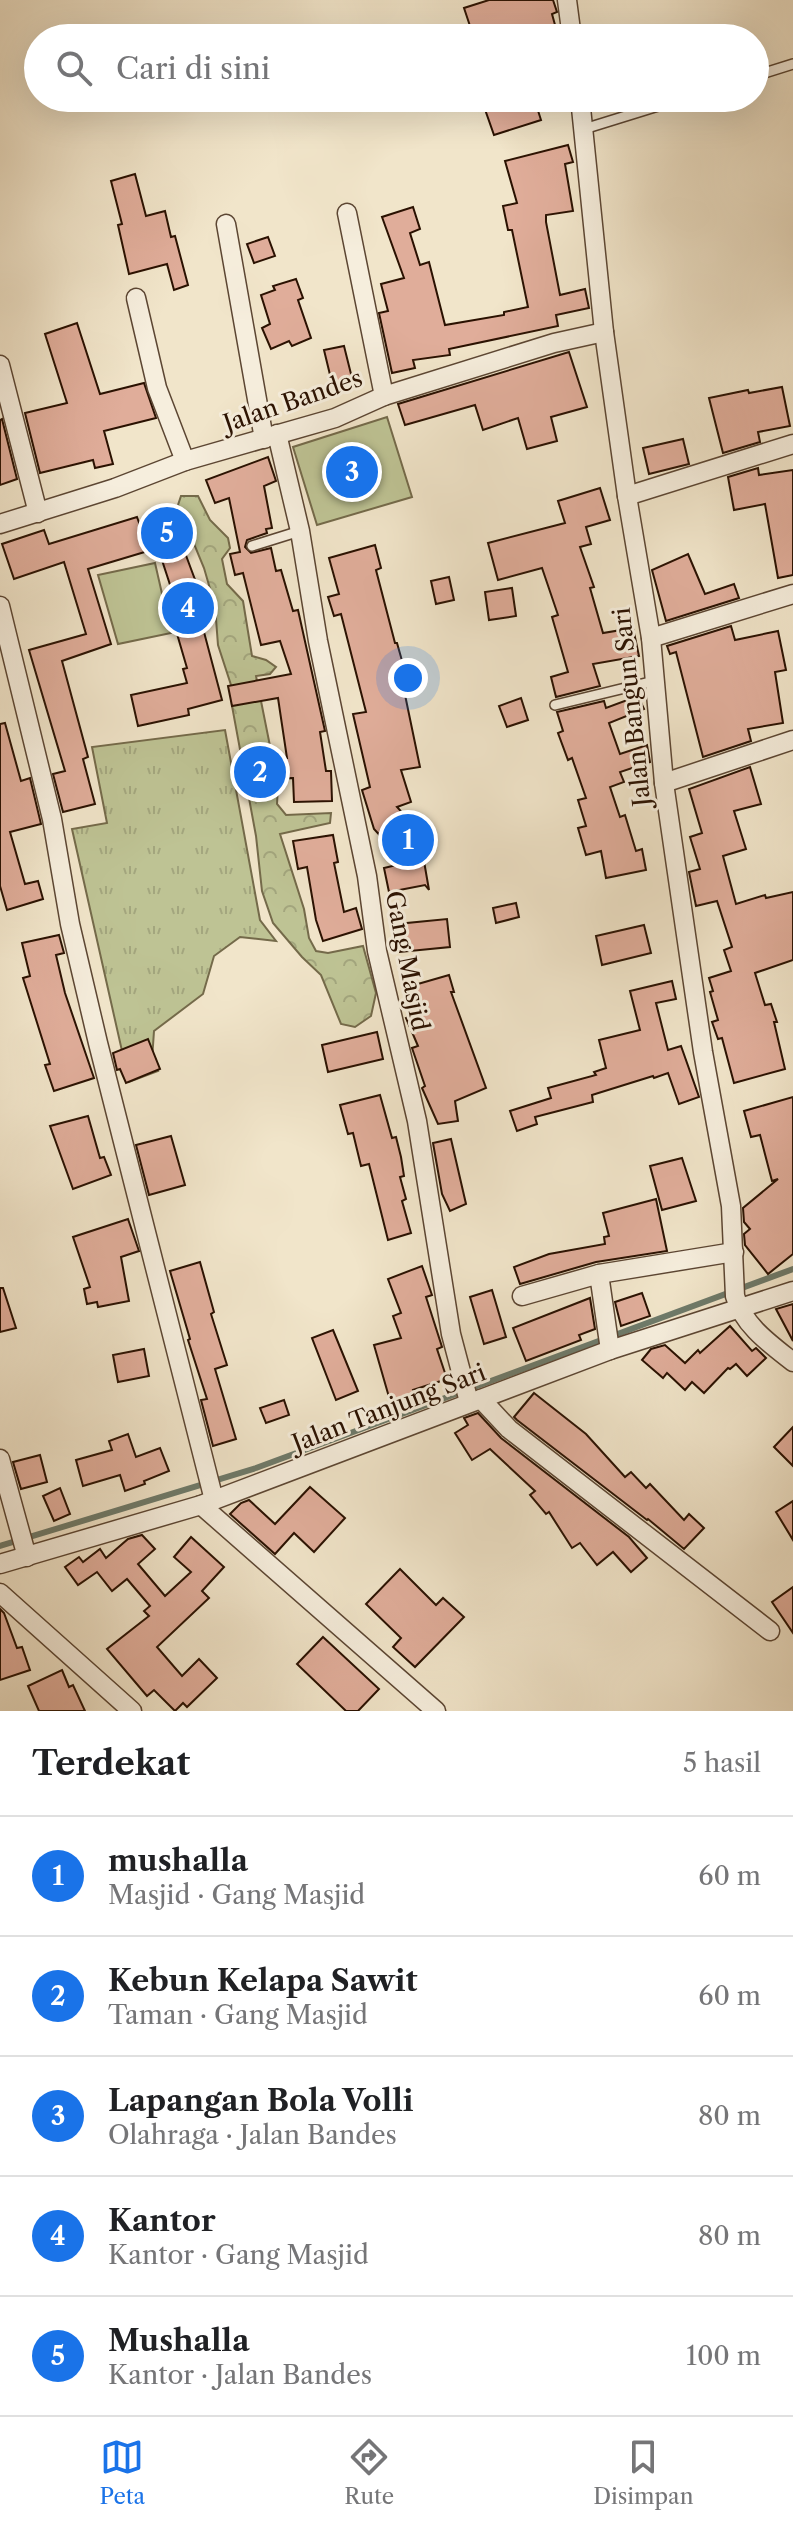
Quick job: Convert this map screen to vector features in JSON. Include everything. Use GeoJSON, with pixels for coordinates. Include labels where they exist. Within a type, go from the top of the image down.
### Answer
{"type":"FeatureCollection","features":[{"type":"Feature","properties":{"kind":"street"},"geometry":{"type":"LineString","coordinates":[[567,0],[570,24]]}},
{"type":"Feature","properties":{"kind":"street","name":"Jalan Bangun Sari"},"geometry":{"type":"LineString","coordinates":[[582,112],[604,332],[651,638],[664,783],[703,1052],[731,1206],[736,1297]]}},
{"type":"Feature","properties":{"kind":"street"},"geometry":{"type":"LineString","coordinates":[[347,213],[384,396]]}},
{"type":"Feature","properties":{"kind":"street","name":"Gang Masjid"},"geometry":{"type":"LineString","coordinates":[[226,224],[270,437],[300,531],[318,641],[367,876],[377,951],[417,1121],[451,1334],[475,1401]]}},
{"type":"Feature","properties":{"kind":"street"},"geometry":{"type":"LineString","coordinates":[[136,298],[157,388],[185,461]]}},
{"type":"Feature","properties":{"kind":"street","name":"Jalan Bandes"},"geometry":{"type":"LineString","coordinates":[[0,524],[115,488],[185,461],[335,418],[384,396],[554,343],[604,332]]}},
{"type":"Feature","properties":{"kind":"street"},"geometry":{"type":"LineString","coordinates":[[0,365],[38,513]]}},
{"type":"Feature","properties":{"kind":"street"},"geometry":{"type":"LineString","coordinates":[[627,496],[793,444]]}},
{"type":"Feature","properties":{"kind":"street"},"geometry":{"type":"LineString","coordinates":[[651,638],[793,594]]}},
{"type":"Feature","properties":{"kind":"street"},"geometry":{"type":"LineString","coordinates":[[0,606],[52,819],[70,924],[98,1043],[209,1494],[436,1711]]}},
{"type":"Feature","properties":{"kind":"street"},"geometry":{"type":"LineString","coordinates":[[664,783],[793,740]]}},
{"type":"Feature","properties":{"kind":"street"},"geometry":{"type":"LineString","coordinates":[[522,1296],[599,1274],[734,1252]]}},
{"type":"Feature","properties":{"kind":"street"},"geometry":{"type":"LineString","coordinates":[[599,1274],[609,1342]]}},
{"type":"Feature","properties":{"kind":"street","name":"Jalan Tanjung Sari"},"geometry":{"type":"LineString","coordinates":[[0,1564],[25,1551],[209,1494],[475,1401],[609,1342],[736,1297],[793,1291]]}},
{"type":"Feature","properties":{"kind":"street"},"geometry":{"type":"LineString","coordinates":[[736,1297],[765,1339],[793,1362]]}},
{"type":"Feature","properties":{"kind":"street"},"geometry":{"type":"LineString","coordinates":[[475,1401],[770,1631]]}},
{"type":"Feature","properties":{"kind":"street"},"geometry":{"type":"LineString","coordinates":[[0,1459],[25,1551]]}},
{"type":"Feature","properties":{"kind":"street"},"geometry":{"type":"LineString","coordinates":[[0,1593],[132,1711]]}},
{"type":"Feature","properties":{"kind":"lane"},"geometry":{"type":"LineString","coordinates":[[769,72],[793,64]]}},
{"type":"Feature","properties":{"kind":"lane"},"geometry":{"type":"LineString","coordinates":[[584,129],[639,112]]}},
{"type":"Feature","properties":{"kind":"lane"},"geometry":{"type":"LineString","coordinates":[[252,546],[300,531]]}},
{"type":"Feature","properties":{"kind":"lane"},"geometry":{"type":"LineString","coordinates":[[555,705],[654,681]]}},
{"type":"Feature","properties":{"kind":"green space"},"geometry":{"type":"Polygon","coordinates":[[[387,417],[412,497],[317,525],[293,447],[387,417]]]}},
{"type":"Feature","properties":{"kind":"green space"},"geometry":{"type":"Polygon","coordinates":[[[181,496],[198,496],[210,520],[228,538],[230,548],[222,559],[227,584],[243,601],[252,656],[276,667],[270,674],[256,676],[278,786],[277,804],[286,815],[331,813],[330,823],[280,834],[304,909],[309,938],[316,951],[328,953],[363,946],[376,993],[371,1016],[355,1027],[341,1024],[321,975],[273,923],[262,891],[231,685],[218,645],[215,606],[204,568],[178,505],[181,496]]]}},
{"type":"Feature","properties":{"kind":"green space"},"geometry":{"type":"Polygon","coordinates":[[[155,563],[171,633],[118,644],[98,575],[155,563]]]}},
{"type":"Feature","properties":{"kind":"green space"},"geometry":{"type":"Polygon","coordinates":[[[225,730],[260,920],[276,941],[240,937],[214,956],[203,994],[154,1031],[152,1060],[158,1071],[129,1082],[72,829],[107,823],[92,747],[225,730]]]}},
{"type":"Feature","properties":{"kind":"building"},"geometry":{"type":"Polygon","coordinates":[[[489,0],[553,0],[557,12],[552,14],[555,24],[469,24],[464,8],[489,0]]]}},
{"type":"Feature","properties":{"kind":"building"},"geometry":{"type":"Polygon","coordinates":[[[486,112],[538,112],[541,120],[494,135],[486,112]]]}},
{"type":"Feature","properties":{"kind":"building"},"geometry":{"type":"Polygon","coordinates":[[[568,145],[573,162],[565,164],[573,211],[546,215],[546,222],[560,295],[585,289],[589,308],[556,315],[558,326],[449,349],[450,355],[413,360],[415,368],[392,373],[379,313],[388,311],[381,284],[404,278],[382,217],[413,207],[420,229],[410,233],[420,265],[429,262],[445,325],[504,315],[504,312],[528,307],[512,230],[508,230],[503,206],[517,203],[505,161],[568,145]]]}},
{"type":"Feature","properties":{"kind":"building"},"geometry":{"type":"Polygon","coordinates":[[[135,174],[146,216],[165,211],[188,285],[174,290],[167,264],[129,274],[118,225],[122,224],[111,181],[135,174]]]}},
{"type":"Feature","properties":{"kind":"building"},"geometry":{"type":"Polygon","coordinates":[[[268,237],[275,256],[254,263],[247,244],[268,237]]]}},
{"type":"Feature","properties":{"kind":"building"},"geometry":{"type":"Polygon","coordinates":[[[296,279],[303,298],[298,300],[311,338],[292,346],[289,341],[271,349],[262,328],[270,324],[261,295],[275,290],[273,286],[296,279]]]}},
{"type":"Feature","properties":{"kind":"building"},"geometry":{"type":"Polygon","coordinates":[[[77,323],[100,394],[144,383],[156,418],[104,431],[113,464],[95,468],[93,460],[40,473],[25,413],[67,403],[45,334],[77,323]]]}},
{"type":"Feature","properties":{"kind":"building"},"geometry":{"type":"Polygon","coordinates":[[[344,346],[352,378],[332,383],[324,350],[344,346]]]}},
{"type":"Feature","properties":{"kind":"building"},"geometry":{"type":"Polygon","coordinates":[[[569,352],[587,407],[551,417],[557,441],[527,449],[518,418],[483,430],[475,405],[405,425],[398,404],[569,352]]]}},
{"type":"Feature","properties":{"kind":"building"},"geometry":{"type":"Polygon","coordinates":[[[782,387],[790,426],[758,432],[760,442],[723,453],[709,398],[782,387]]]}},
{"type":"Feature","properties":{"kind":"building"},"geometry":{"type":"Polygon","coordinates":[[[0,420],[17,479],[0,485],[0,420]]]}},
{"type":"Feature","properties":{"kind":"building"},"geometry":{"type":"Polygon","coordinates":[[[683,439],[689,464],[649,474],[643,448],[683,439]]]}},
{"type":"Feature","properties":{"kind":"building"},"geometry":{"type":"Polygon","coordinates":[[[268,457],[276,481],[264,486],[272,528],[247,540],[245,547],[251,553],[271,548],[276,571],[281,570],[293,611],[298,610],[325,731],[320,732],[326,771],[331,771],[332,801],[294,802],[293,778],[256,779],[256,759],[287,758],[278,698],[232,706],[228,686],[291,674],[280,641],[261,645],[243,573],[235,575],[230,554],[240,552],[229,498],[215,503],[206,480],[268,457]]]}},
{"type":"Feature","properties":{"kind":"building"},"geometry":{"type":"Polygon","coordinates":[[[758,468],[759,475],[793,470],[793,575],[778,578],[765,504],[734,510],[728,477],[758,468]]]}},
{"type":"Feature","properties":{"kind":"building"},"geometry":{"type":"Polygon","coordinates":[[[600,488],[610,520],[586,527],[591,544],[580,547],[594,587],[590,588],[603,633],[633,628],[639,656],[593,664],[600,686],[556,697],[551,677],[568,672],[552,617],[558,615],[542,568],[498,580],[488,543],[565,523],[558,501],[600,488]]]}},
{"type":"Feature","properties":{"kind":"building"},"geometry":{"type":"Polygon","coordinates":[[[137,517],[141,528],[172,518],[197,585],[203,616],[200,617],[222,700],[188,709],[189,715],[138,726],[131,695],[187,683],[183,669],[187,668],[175,627],[179,626],[172,600],[175,600],[158,548],[88,569],[111,644],[62,661],[88,757],[83,759],[95,804],[63,812],[53,774],[65,771],[29,650],[86,634],[64,562],[14,579],[2,544],[44,530],[49,544],[137,517]]]}},
{"type":"Feature","properties":{"kind":"building"},"geometry":{"type":"Polygon","coordinates":[[[375,545],[381,568],[376,570],[410,689],[404,690],[420,767],[401,770],[411,802],[397,807],[426,839],[421,844],[429,890],[425,885],[389,892],[384,868],[405,863],[374,829],[362,790],[370,787],[353,714],[366,712],[341,614],[334,616],[328,597],[339,594],[329,558],[375,545]]]}},
{"type":"Feature","properties":{"kind":"building"},"geometry":{"type":"Polygon","coordinates":[[[688,554],[705,594],[734,584],[739,598],[666,621],[652,570],[688,554]]]}},
{"type":"Feature","properties":{"kind":"building"},"geometry":{"type":"Polygon","coordinates":[[[449,577],[454,600],[436,604],[431,581],[449,577]]]}},
{"type":"Feature","properties":{"kind":"building"},"geometry":{"type":"Polygon","coordinates":[[[512,588],[516,616],[489,620],[485,592],[512,588]]]}},
{"type":"Feature","properties":{"kind":"building"},"geometry":{"type":"Polygon","coordinates":[[[731,626],[735,640],[778,631],[786,670],[775,672],[783,723],[748,729],[751,741],[703,757],[676,652],[670,654],[667,646],[731,626]]]}},
{"type":"Feature","properties":{"kind":"building"},"geometry":{"type":"Polygon","coordinates":[[[638,696],[644,709],[609,723],[620,754],[647,745],[650,762],[620,772],[624,782],[610,787],[620,817],[625,815],[636,851],[642,849],[646,870],[606,878],[601,851],[586,855],[578,828],[586,826],[578,800],[586,798],[572,758],[568,760],[558,733],[563,731],[557,712],[604,701],[606,708],[638,696]]]}},
{"type":"Feature","properties":{"kind":"building"},"geometry":{"type":"Polygon","coordinates":[[[521,698],[528,720],[507,727],[499,706],[521,698]]]}},
{"type":"Feature","properties":{"kind":"building"},"geometry":{"type":"Polygon","coordinates":[[[5,723],[21,781],[30,778],[41,824],[10,832],[25,884],[38,881],[43,899],[7,910],[0,886],[0,724],[5,723]]]}},
{"type":"Feature","properties":{"kind":"building"},"geometry":{"type":"Polygon","coordinates":[[[750,767],[761,804],[734,811],[746,849],[723,856],[736,904],[765,895],[766,898],[793,892],[793,960],[755,973],[765,1005],[771,1004],[777,1022],[774,1022],[785,1069],[734,1083],[722,1038],[718,1039],[712,1022],[718,1020],[709,978],[731,971],[724,950],[732,947],[717,901],[696,906],[689,872],[700,869],[690,837],[702,833],[689,789],[750,767]]]}},
{"type":"Feature","properties":{"kind":"building"},"geometry":{"type":"Polygon","coordinates":[[[333,835],[338,862],[334,863],[344,912],[356,908],[362,929],[323,941],[316,920],[307,867],[298,869],[293,841],[333,835]]]}},
{"type":"Feature","properties":{"kind":"building"},"geometry":{"type":"Polygon","coordinates":[[[516,903],[519,917],[496,923],[493,908],[516,903]]]}},
{"type":"Feature","properties":{"kind":"building"},"geometry":{"type":"Polygon","coordinates":[[[447,919],[450,947],[400,952],[397,924],[447,919]]]}},
{"type":"Feature","properties":{"kind":"building"},"geometry":{"type":"Polygon","coordinates":[[[644,925],[651,953],[602,965],[596,936],[644,925]]]}},
{"type":"Feature","properties":{"kind":"building"},"geometry":{"type":"Polygon","coordinates":[[[59,935],[64,953],[56,955],[65,993],[94,1078],[54,1091],[45,1065],[50,1064],[23,978],[30,976],[22,943],[59,935]]]}},
{"type":"Feature","properties":{"kind":"building"},"geometry":{"type":"Polygon","coordinates":[[[449,975],[454,992],[451,992],[486,1088],[455,1101],[458,1121],[438,1124],[422,1088],[425,1086],[412,1048],[418,1046],[406,1018],[411,1016],[404,988],[449,975]]]}},
{"type":"Feature","properties":{"kind":"building"},"geometry":{"type":"Polygon","coordinates":[[[672,981],[676,999],[656,1003],[668,1050],[681,1046],[699,1097],[679,1104],[668,1073],[592,1095],[593,1102],[535,1117],[537,1124],[517,1131],[510,1111],[551,1098],[548,1088],[596,1075],[594,1072],[606,1068],[599,1040],[640,1030],[630,991],[672,981]]]}},
{"type":"Feature","properties":{"kind":"building"},"geometry":{"type":"Polygon","coordinates":[[[377,1032],[383,1059],[328,1072],[322,1045],[377,1032]]]}},
{"type":"Feature","properties":{"kind":"building"},"geometry":{"type":"Polygon","coordinates":[[[148,1039],[160,1069],[126,1083],[120,1069],[117,1070],[113,1053],[148,1039]]]}},
{"type":"Feature","properties":{"kind":"building"},"geometry":{"type":"Polygon","coordinates":[[[380,1095],[392,1138],[396,1137],[401,1157],[404,1176],[400,1177],[406,1199],[402,1201],[411,1233],[388,1240],[369,1164],[361,1166],[353,1133],[348,1134],[340,1105],[380,1095]]]}},
{"type":"Feature","properties":{"kind":"building"},"geometry":{"type":"Polygon","coordinates":[[[793,1097],[793,1254],[768,1274],[745,1245],[744,1234],[750,1229],[744,1222],[743,1208],[778,1179],[772,1181],[760,1135],[751,1137],[744,1111],[793,1097]]]}},
{"type":"Feature","properties":{"kind":"building"},"geometry":{"type":"Polygon","coordinates":[[[88,1116],[100,1158],[104,1157],[111,1175],[73,1189],[50,1126],[88,1116]]]}},
{"type":"Feature","properties":{"kind":"building"},"geometry":{"type":"Polygon","coordinates":[[[171,1136],[185,1185],[149,1195],[136,1145],[171,1136]]]}},
{"type":"Feature","properties":{"kind":"building"},"geometry":{"type":"Polygon","coordinates":[[[451,1139],[466,1204],[450,1211],[442,1194],[433,1143],[451,1139]]]}},
{"type":"Feature","properties":{"kind":"building"},"geometry":{"type":"Polygon","coordinates":[[[682,1158],[696,1201],[662,1210],[650,1166],[682,1158]]]}},
{"type":"Feature","properties":{"kind":"building"},"geometry":{"type":"Polygon","coordinates":[[[656,1199],[667,1251],[596,1262],[520,1284],[514,1267],[549,1254],[605,1244],[604,1237],[609,1236],[603,1213],[656,1199]]]}},
{"type":"Feature","properties":{"kind":"building"},"geometry":{"type":"Polygon","coordinates":[[[128,1219],[139,1251],[121,1257],[129,1301],[98,1307],[97,1302],[87,1304],[84,1289],[90,1287],[73,1237],[128,1219]]]}},
{"type":"Feature","properties":{"kind":"building"},"geometry":{"type":"Polygon","coordinates":[[[200,1262],[214,1312],[211,1314],[227,1365],[215,1369],[236,1439],[213,1446],[201,1400],[207,1399],[170,1271],[200,1262]]]}},
{"type":"Feature","properties":{"kind":"building"},"geometry":{"type":"Polygon","coordinates":[[[422,1266],[432,1295],[426,1297],[442,1347],[437,1349],[447,1379],[413,1390],[415,1397],[391,1404],[374,1345],[401,1338],[393,1316],[401,1313],[388,1279],[422,1266]]]}},
{"type":"Feature","properties":{"kind":"building"},"geometry":{"type":"Polygon","coordinates":[[[0,1288],[3,1288],[16,1328],[0,1332],[0,1288]]]}},
{"type":"Feature","properties":{"kind":"building"},"geometry":{"type":"Polygon","coordinates":[[[492,1290],[506,1337],[484,1344],[470,1297],[492,1290]]]}},
{"type":"Feature","properties":{"kind":"building"},"geometry":{"type":"Polygon","coordinates":[[[642,1293],[650,1316],[621,1326],[615,1302],[642,1293]]]}},
{"type":"Feature","properties":{"kind":"building"},"geometry":{"type":"Polygon","coordinates":[[[590,1298],[595,1329],[579,1335],[581,1340],[526,1361],[513,1328],[590,1298]]]}},
{"type":"Feature","properties":{"kind":"building"},"geometry":{"type":"Polygon","coordinates":[[[793,1304],[793,1341],[776,1309],[793,1304]]]}},
{"type":"Feature","properties":{"kind":"building"},"geometry":{"type":"Polygon","coordinates":[[[730,1326],[752,1351],[756,1348],[766,1358],[747,1376],[736,1364],[728,1368],[704,1393],[692,1382],[685,1390],[667,1373],[663,1378],[642,1360],[651,1349],[665,1345],[685,1363],[730,1326]]]}},
{"type":"Feature","properties":{"kind":"building"},"geometry":{"type":"Polygon","coordinates":[[[333,1330],[358,1391],[336,1400],[312,1338],[333,1330]]]}},
{"type":"Feature","properties":{"kind":"building"},"geometry":{"type":"Polygon","coordinates":[[[144,1349],[149,1376],[118,1382],[113,1355],[144,1349]]]}},
{"type":"Feature","properties":{"kind":"building"},"geometry":{"type":"Polygon","coordinates":[[[534,1393],[586,1434],[625,1477],[631,1472],[646,1488],[650,1484],[684,1520],[689,1514],[704,1528],[684,1549],[517,1420],[514,1417],[534,1393]]]}},
{"type":"Feature","properties":{"kind":"building"},"geometry":{"type":"Polygon","coordinates":[[[284,1400],[289,1415],[266,1423],[260,1408],[284,1400]]]}},
{"type":"Feature","properties":{"kind":"building"},"geometry":{"type":"Polygon","coordinates":[[[478,1413],[501,1438],[629,1537],[647,1558],[631,1572],[613,1552],[597,1565],[580,1543],[572,1548],[549,1512],[546,1514],[530,1495],[535,1491],[490,1449],[472,1460],[455,1433],[468,1425],[464,1418],[478,1413]]]}},
{"type":"Feature","properties":{"kind":"building"},"geometry":{"type":"Polygon","coordinates":[[[793,1427],[793,1466],[774,1447],[793,1427]]]}},
{"type":"Feature","properties":{"kind":"building"},"geometry":{"type":"Polygon","coordinates":[[[128,1434],[136,1457],[160,1448],[169,1471],[125,1491],[120,1475],[83,1486],[76,1460],[112,1450],[109,1441],[128,1434]]]}},
{"type":"Feature","properties":{"kind":"building"},"geometry":{"type":"Polygon","coordinates":[[[40,1455],[47,1482],[21,1489],[13,1462],[40,1455]]]}},
{"type":"Feature","properties":{"kind":"building"},"geometry":{"type":"Polygon","coordinates":[[[310,1487],[345,1518],[314,1552],[294,1533],[275,1554],[230,1514],[249,1500],[275,1524],[310,1487]]]}},
{"type":"Feature","properties":{"kind":"building"},"geometry":{"type":"Polygon","coordinates":[[[60,1488],[70,1514],[54,1521],[43,1496],[60,1488]]]}},
{"type":"Feature","properties":{"kind":"building"},"geometry":{"type":"Polygon","coordinates":[[[793,1501],[793,1540],[776,1512],[793,1501]]]}},
{"type":"Feature","properties":{"kind":"building"},"geometry":{"type":"Polygon","coordinates":[[[142,1535],[155,1549],[138,1564],[165,1596],[191,1572],[174,1557],[191,1537],[224,1567],[202,1591],[209,1598],[157,1647],[182,1676],[199,1659],[217,1678],[187,1707],[183,1703],[175,1711],[154,1690],[147,1696],[107,1649],[149,1616],[144,1611],[150,1606],[127,1579],[112,1591],[97,1572],[78,1585],[65,1567],[79,1557],[83,1562],[100,1549],[106,1558],[128,1539],[142,1535]]]}},
{"type":"Feature","properties":{"kind":"building"},"geometry":{"type":"Polygon","coordinates":[[[400,1569],[436,1605],[443,1598],[464,1617],[415,1667],[393,1647],[401,1638],[366,1604],[400,1569]]]}},
{"type":"Feature","properties":{"kind":"building"},"geometry":{"type":"Polygon","coordinates":[[[793,1587],[793,1633],[772,1602],[793,1587]]]}},
{"type":"Feature","properties":{"kind":"building"},"geometry":{"type":"Polygon","coordinates":[[[0,1609],[17,1648],[22,1647],[30,1670],[0,1680],[0,1609]]]}},
{"type":"Feature","properties":{"kind":"building"},"geometry":{"type":"Polygon","coordinates":[[[323,1637],[379,1689],[358,1711],[346,1711],[297,1664],[323,1637]]]}},
{"type":"Feature","properties":{"kind":"building"},"geometry":{"type":"Polygon","coordinates":[[[62,1670],[85,1711],[39,1711],[28,1686],[62,1670]]]}},
{"type":"Feature","properties":{"kind":"waterway"},"geometry":{"type":"LineString","coordinates":[[0,1546],[256,1468],[793,1269]]}},
{"type":"Feature","properties":{"kind":"place","name":"Lapangan Bola Volli"},"geometry":{"type":"Point","coordinates":[352,472]}},
{"type":"Feature","properties":{"kind":"place","name":"Mushalla"},"geometry":{"type":"Point","coordinates":[167,533]}},
{"type":"Feature","properties":{"kind":"place","name":"Kantor"},"geometry":{"type":"Point","coordinates":[188,608]}},
{"type":"Feature","properties":{"kind":"place","name":"Kebun Kelapa Sawit"},"geometry":{"type":"Point","coordinates":[260,772]}},
{"type":"Feature","properties":{"kind":"place","name":"mushalla"},"geometry":{"type":"Point","coordinates":[408,840]}}]}
